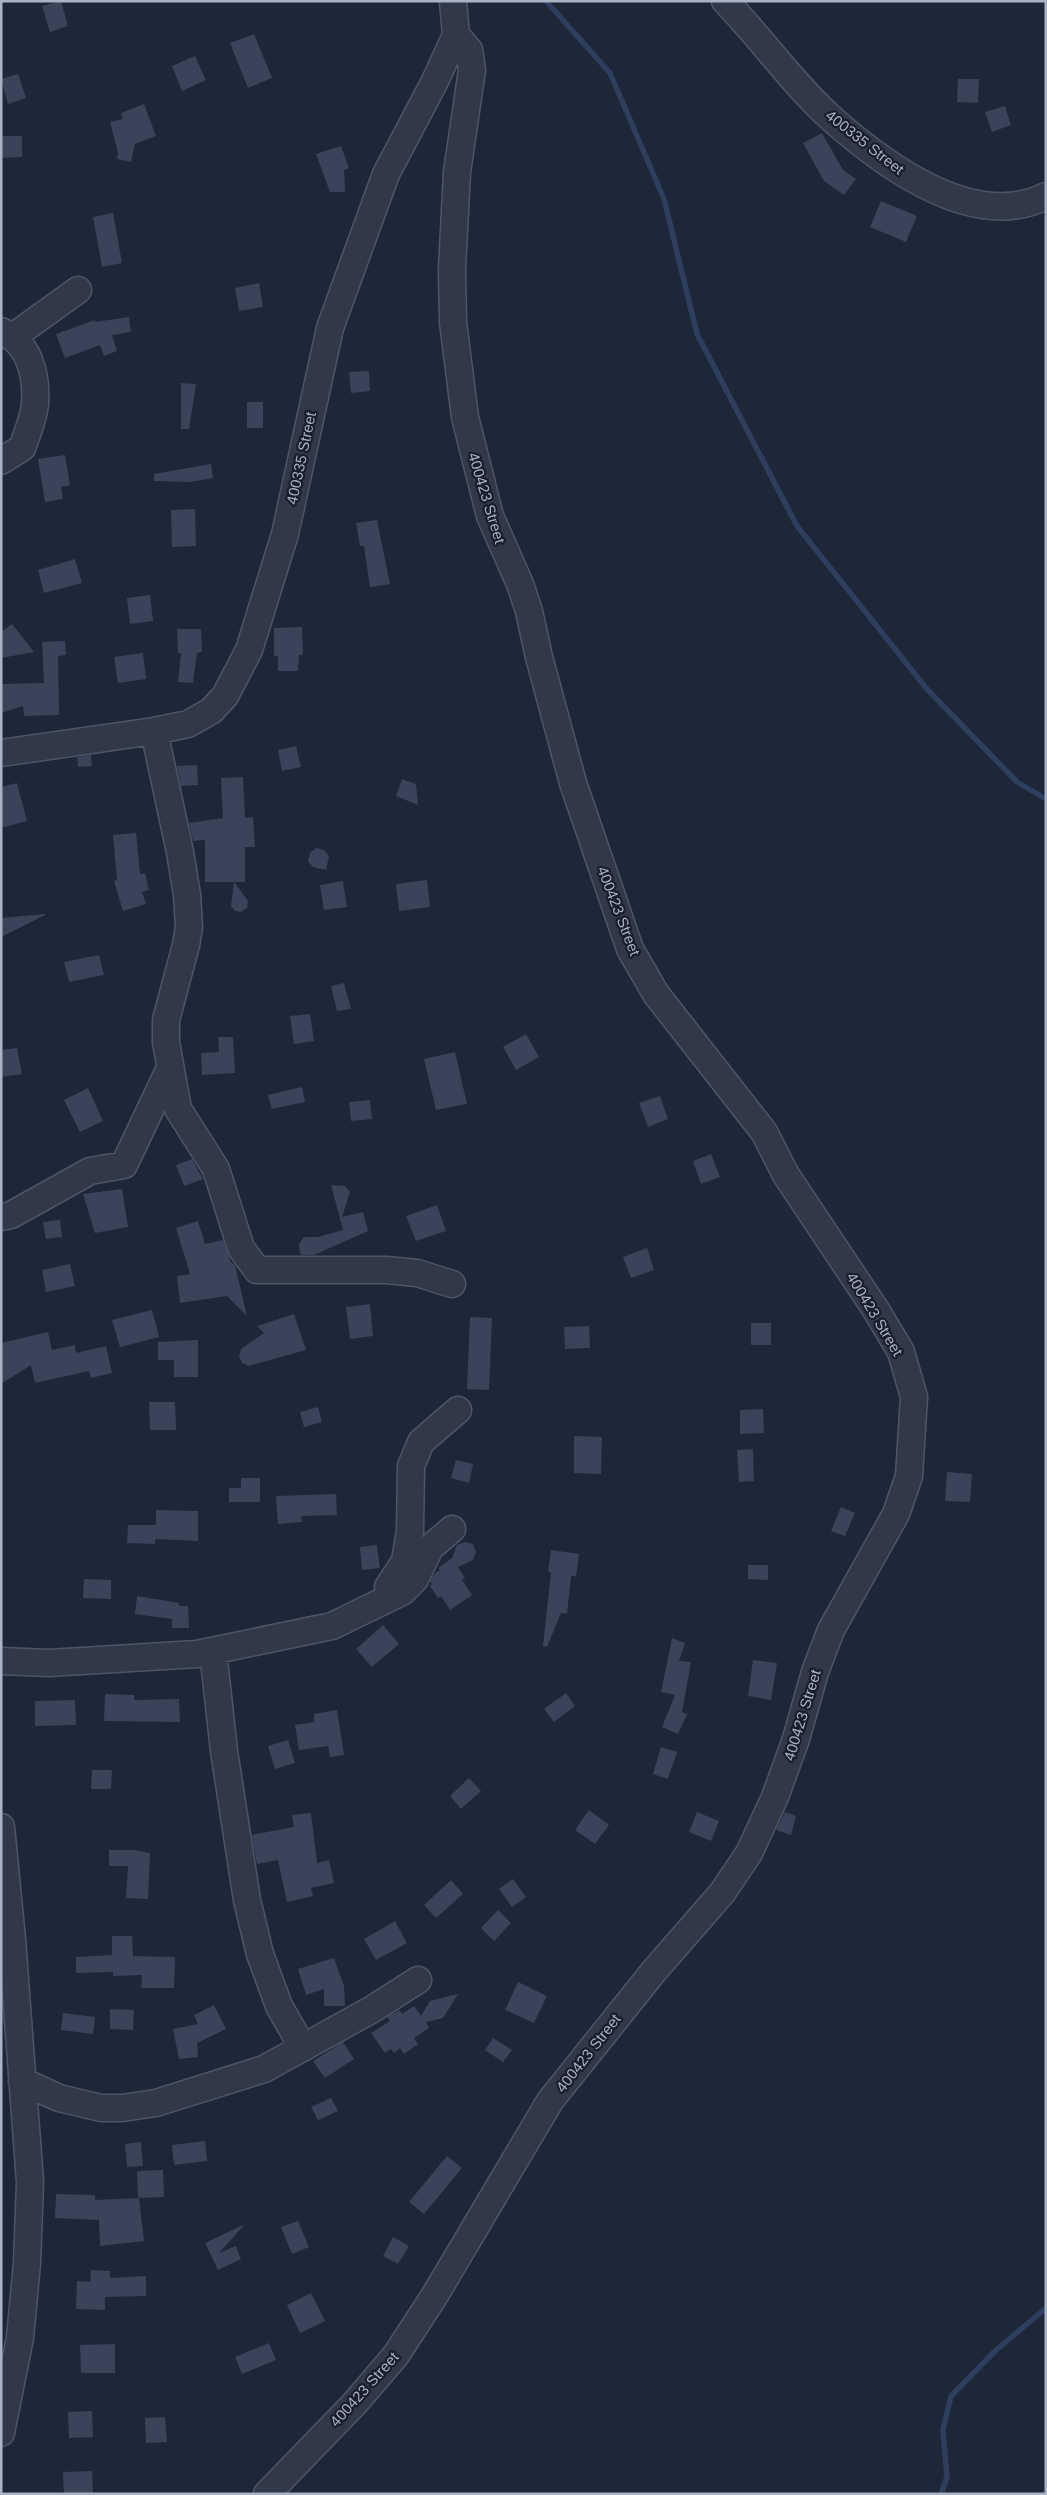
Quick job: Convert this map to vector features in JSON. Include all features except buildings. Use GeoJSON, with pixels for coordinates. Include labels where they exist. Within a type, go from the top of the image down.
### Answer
{"type":"FeatureCollection","features":[{"type":"Feature","properties":{"kind":"street"},"geometry":{"type":"LineString","coordinates":[[452,1],[456,35]]}},
{"type":"Feature","properties":{"kind":"street","name":"400335 Street"},"geometry":{"type":"LineString","coordinates":[[725,1],[831,118],[906,175],[959,199],[984,206],[1014,205],[1046,196]]}},
{"type":"Feature","properties":{"kind":"street","name":"400335 Street"},"geometry":{"type":"LineString","coordinates":[[1,753],[154,732],[188,724],[211,711],[225,696],[250,650],[285,534],[330,328],[386,174],[435,81],[456,35]]}},
{"type":"Feature","properties":{"kind":"street","name":"400423 Street"},"geometry":{"type":"LineString","coordinates":[[267,2494],[355,2403],[396,2355],[440,2287],[550,2101],[654,1971],[722,1893],[749,1852],[775,1796],[796,1739],[815,1672],[831,1630],[896,1514],[909,1476],[914,1397],[901,1352],[876,1310],[786,1175],[764,1132],[656,994],[630,949],[573,783],[539,657],[529,611],[520,584],[490,516],[465,417],[453,322],[452,269],[457,172],[472,70],[469,50],[456,35]]}},
{"type":"Feature","properties":{"kind":"street"},"geometry":{"type":"LineString","coordinates":[[1,462],[22,448],[35,403],[30,358],[8,334],[78,290]]}},
{"type":"Feature","properties":{"kind":"street"},"geometry":{"type":"LineString","coordinates":[[154,732],[180,852],[189,927],[166,1020],[166,1042],[170,1068],[178,1109],[216,1169],[241,1248],[257,1270],[386,1270],[417,1273],[452,1284]]}},
{"type":"Feature","properties":{"kind":"street"},"geometry":{"type":"LineString","coordinates":[[1,1217],[11,1215],[90,1171],[124,1165],[170,1068]]}},
{"type":"Feature","properties":{"kind":"street"},"geometry":{"type":"LineString","coordinates":[[373,1608],[405,1561],[410,1531],[411,1466],[421,1442],[458,1410]]}},
{"type":"Feature","properties":{"kind":"street"},"geometry":{"type":"LineString","coordinates":[[1,1661],[49,1663],[214,1652],[332,1626],[373,1608],[402,1592],[415,1579],[430,1548],[452,1529]]}},
{"type":"Feature","properties":{"kind":"street"},"geometry":{"type":"LineString","coordinates":[[214,1652],[224,1751],[246,1900],[260,1954],[279,2006],[303,2048]]}},
{"type":"Feature","properties":{"kind":"street"},"geometry":{"type":"LineString","coordinates":[[1,1827],[11,1920],[30,2182],[27,2263],[20,2338],[3,2416]]}},
{"type":"Feature","properties":{"kind":"street"},"geometry":{"type":"LineString","coordinates":[[22,2081],[59,2098],[80,2105],[100,2108],[122,2108],[156,2103],[264,2069],[372,2010],[418,1980]]}},
{"type":"Feature","properties":{"kind":"waterway"},"geometry":{"type":"LineString","coordinates":[[546,1],[610,73],[664,199],[697,334],[797,526],[926,688],[1017,782],[1046,799]]}},
{"type":"Feature","properties":{"kind":"waterway"},"geometry":{"type":"LineString","coordinates":[[941,2494],[947,2477],[943,2430],[951,2396],[994,2352],[1046,2308]]}}]}
